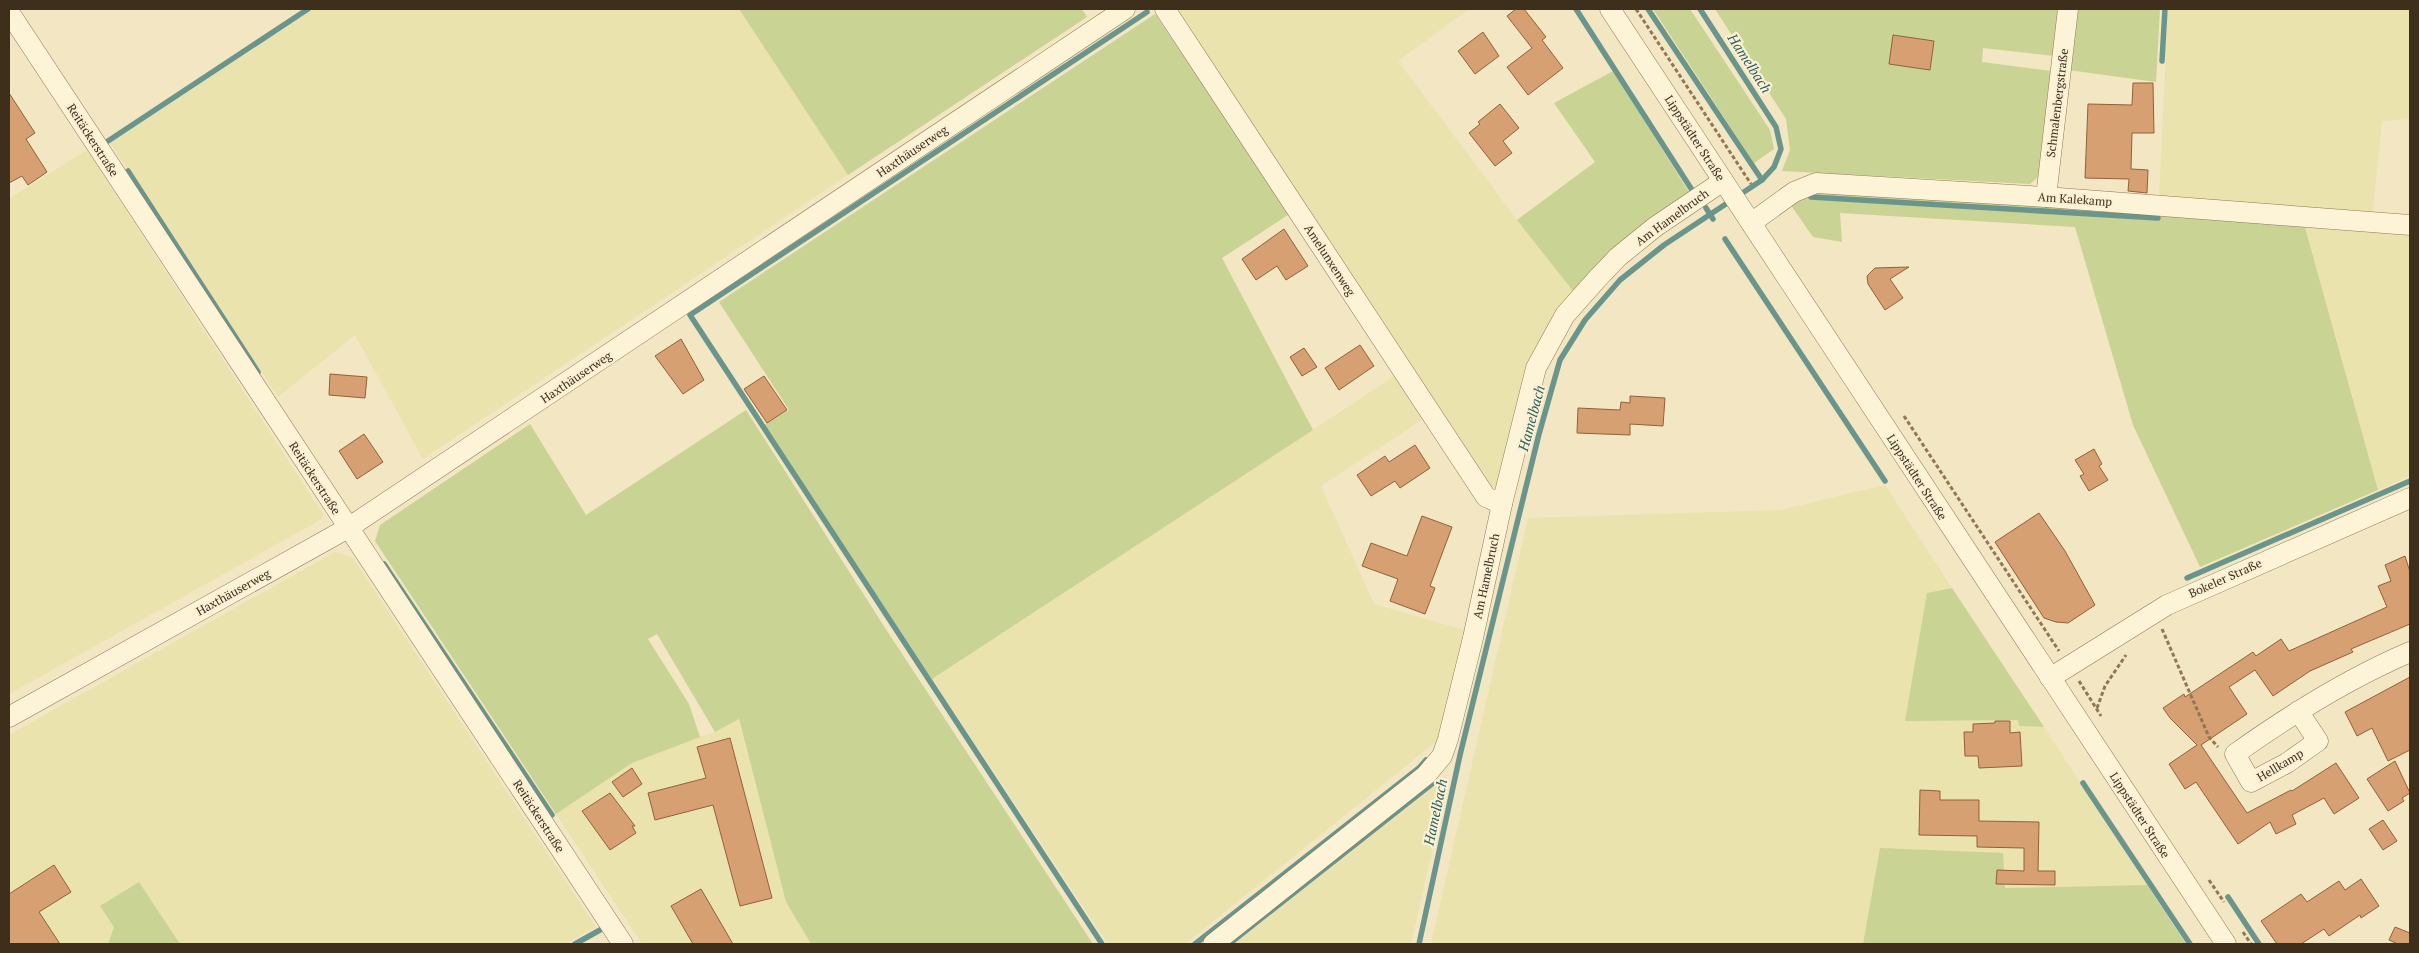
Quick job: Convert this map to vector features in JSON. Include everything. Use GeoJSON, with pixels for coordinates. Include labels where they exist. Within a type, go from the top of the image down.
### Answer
{"type":"FeatureCollection","features":[{"type":"Feature","properties":{"kind":"street","name":"Haxthäuserweg"},"geometry":{"type":"LineString","coordinates":[[9,716],[348,528],[1125,9]]}},
{"type":"Feature","properties":{"kind":"street","name":"Amelunxenweg"},"geometry":{"type":"LineString","coordinates":[[1165,9],[1486,498],[1502,504]]}},
{"type":"Feature","properties":{"kind":"street","name":"Lippstädter Straße"},"geometry":{"type":"LineString","coordinates":[[1610,9],[2226,944]]}},
{"type":"Feature","properties":{"kind":"street","name":"Schmalenbergstraße"},"geometry":{"type":"LineString","coordinates":[[2046,197],[2068,9]]}},
{"type":"Feature","properties":{"kind":"street","name":"Reitäckerstraße"},"geometry":{"type":"LineString","coordinates":[[9,12],[623,944]]}},
{"type":"Feature","properties":{"kind":"street","name":"Am Kalekamp"},"geometry":{"type":"LineString","coordinates":[[1747,217],[1816,182],[2046,197],[2410,225]]}},
{"type":"Feature","properties":{"kind":"street","name":"Am Hamelbruch"},"geometry":{"type":"LineString","coordinates":[[1213,944],[1426,775],[1442,756],[1473,638],[1502,504],[1536,368],[1565,315],[1618,257],[1655,227],[1724,183]]}},
{"type":"Feature","properties":{"kind":"street","name":"Bokeler Straße"},"geometry":{"type":"LineString","coordinates":[[2050,678],[2167,605],[2410,498]]}},
{"type":"Feature","properties":{"kind":"street"},"geometry":{"type":"LineString","coordinates":[[2235,754],[2298,711],[2368,670],[2410,652]]}},
{"type":"Feature","properties":{"kind":"street","name":"Hellkamp"},"geometry":{"type":"LineString","coordinates":[[2235,754],[2251,782],[2287,763],[2311,747],[2318,741],[2298,711]]}},
{"type":"Feature","properties":{"kind":"path"},"geometry":{"type":"LineString","coordinates":[[1636,9],[1744,173]]}},
{"type":"Feature","properties":{"kind":"path"},"geometry":{"type":"LineString","coordinates":[[2160,626],[2209,737],[2222,751],[2235,754]]}},
{"type":"Feature","properties":{"kind":"shaded area"},"geometry":{"type":"Polygon","coordinates":[[[314,9],[739,9],[848,175],[423,459],[355,335],[278,397],[110,143],[314,9]]]}},
{"type":"Feature","properties":{"kind":"shaded area"},"geometry":{"type":"Polygon","coordinates":[[[1175,9],[1469,9],[1398,61],[1517,220],[1573,291],[1498,485],[1488,489],[1175,9]]]}},
{"type":"Feature","properties":{"kind":"shaded area"},"geometry":{"type":"Polygon","coordinates":[[[2168,9],[2410,9],[2410,119],[2382,121],[2372,217],[2159,199],[2168,9]]]}},
{"type":"Feature","properties":{"kind":"shaded area"},"geometry":{"type":"Polygon","coordinates":[[[87,150],[323,514],[322,519],[9,694],[9,199],[87,150]]]}},
{"type":"Feature","properties":{"kind":"shaded area"},"geometry":{"type":"Polygon","coordinates":[[[2304,224],[2410,234],[2410,476],[2378,490],[2304,224]]]}},
{"type":"Feature","properties":{"kind":"shaded area"},"geometry":{"type":"Polygon","coordinates":[[[1398,374],[1426,417],[1321,486],[1374,604],[1468,631],[1443,736],[1185,944],[1108,944],[932,679],[1398,374]]]}},
{"type":"Feature","properties":{"kind":"shaded area"},"geometry":{"type":"Polygon","coordinates":[[[1885,485],[1952,588],[1927,593],[2018,720],[2019,726],[2044,727],[2147,885],[2005,888],[1880,848],[1863,944],[1431,944],[1528,518],[1780,510],[1885,485]]]}},
{"type":"Feature","properties":{"kind":"shaded area"},"geometry":{"type":"Polygon","coordinates":[[[335,552],[353,558],[596,927],[565,944],[180,944],[139,882],[114,927],[108,944],[9,944],[9,735],[335,552]]]}},
{"type":"Feature","properties":{"kind":"shaded area"},"geometry":{"type":"Polygon","coordinates":[[[738,719],[786,902],[811,944],[642,944],[556,814],[632,763],[715,732],[738,719]]]}},
{"type":"Feature","properties":{"kind":"shaded area"},"geometry":{"type":"Polygon","coordinates":[[[1439,783],[1447,786],[1411,944],[1234,944],[1439,783]]]}},
{"type":"Feature","properties":{"kind":"green space"},"geometry":{"type":"Polygon","coordinates":[[[739,9],[1082,9],[1087,17],[848,175],[739,9]]]}},
{"type":"Feature","properties":{"kind":"green space"},"geometry":{"type":"Polygon","coordinates":[[[1653,9],[1690,9],[1770,130],[1774,149],[1754,163],[1653,9]]]}},
{"type":"Feature","properties":{"kind":"green space"},"geometry":{"type":"Polygon","coordinates":[[[1715,9],[2060,9],[2054,56],[1983,48],[1982,62],[2052,71],[2039,176],[2030,184],[1782,171],[1790,150],[1786,119],[1715,9]]]}},
{"type":"Feature","properties":{"kind":"green space"},"geometry":{"type":"Polygon","coordinates":[[[2077,9],[2160,9],[2156,82],[2068,70],[2077,9]]]}},
{"type":"Feature","properties":{"kind":"green space"},"geometry":{"type":"Polygon","coordinates":[[[1155,14],[1291,213],[1222,258],[1313,430],[932,679],[764,425],[789,410],[719,302],[1155,14]]]}},
{"type":"Feature","properties":{"kind":"green space"},"geometry":{"type":"Polygon","coordinates":[[[1613,71],[1689,192],[1573,291],[1517,220],[1595,162],[1554,103],[1613,71]]]}},
{"type":"Feature","properties":{"kind":"green space"},"geometry":{"type":"Polygon","coordinates":[[[1820,189],[2304,224],[2378,490],[2200,567],[2133,425],[2075,227],[1840,213],[1842,242],[1813,237],[1790,204],[1820,189]]]}},
{"type":"Feature","properties":{"kind":"green space"},"geometry":{"type":"Polygon","coordinates":[[[746,410],[887,631],[1093,944],[811,944],[786,902],[739,719],[715,732],[657,634],[648,639],[689,704],[700,737],[632,763],[556,814],[375,541],[380,525],[530,424],[586,515],[746,410]]]}},
{"type":"Feature","properties":{"kind":"green space"},"geometry":{"type":"Polygon","coordinates":[[[1952,588],[2044,727],[2019,726],[2018,720],[1905,721],[1927,593],[1952,588]]]}},
{"type":"Feature","properties":{"kind":"green space"},"geometry":{"type":"Polygon","coordinates":[[[1880,848],[2003,853],[2005,888],[2147,885],[2186,944],[1863,944],[1880,848]]]}},
{"type":"Feature","properties":{"kind":"green space"},"geometry":{"type":"Polygon","coordinates":[[[139,882],[180,944],[108,944],[114,927],[100,906],[139,882]]]}},
{"type":"Feature","properties":{"kind":"building"},"geometry":{"type":"Polygon","coordinates":[[[1516,9],[1524,9],[1546,37],[1542,40],[1563,68],[1528,95],[1507,67],[1532,48],[1507,16],[1516,9]]]}},
{"type":"Feature","properties":{"kind":"building"},"geometry":{"type":"Polygon","coordinates":[[[1483,32],[1499,56],[1475,74],[1458,51],[1483,32]]]}},
{"type":"Feature","properties":{"kind":"building"},"geometry":{"type":"Polygon","coordinates":[[[1893,35],[1934,41],[1930,70],[1889,64],[1893,35]]]}},
{"type":"Feature","properties":{"kind":"building"},"geometry":{"type":"Polygon","coordinates":[[[2133,83],[2153,83],[2154,133],[2132,133],[2131,169],[2148,170],[2147,193],[2128,191],[2129,179],[2085,178],[2088,104],[2132,105],[2133,83]]]}},
{"type":"Feature","properties":{"kind":"building"},"geometry":{"type":"Polygon","coordinates":[[[9,93],[35,133],[26,139],[47,172],[28,185],[22,176],[9,183],[9,93]]]}},
{"type":"Feature","properties":{"kind":"building"},"geometry":{"type":"Polygon","coordinates":[[[1500,104],[1519,128],[1503,141],[1512,153],[1495,166],[1469,133],[1480,124],[1478,122],[1500,104]]]}},
{"type":"Feature","properties":{"kind":"building"},"geometry":{"type":"Polygon","coordinates":[[[1284,229],[1308,266],[1286,280],[1277,266],[1256,280],[1242,259],[1284,229]]]}},
{"type":"Feature","properties":{"kind":"building"},"geometry":{"type":"Polygon","coordinates":[[[1909,267],[1890,279],[1903,298],[1885,310],[1868,284],[1867,276],[1875,268],[1909,267]]]}},
{"type":"Feature","properties":{"kind":"building"},"geometry":{"type":"Polygon","coordinates":[[[681,339],[704,380],[683,394],[655,356],[681,339]]]}},
{"type":"Feature","properties":{"kind":"building"},"geometry":{"type":"Polygon","coordinates":[[[1360,345],[1374,366],[1339,390],[1325,368],[1360,345]]]}},
{"type":"Feature","properties":{"kind":"building"},"geometry":{"type":"Polygon","coordinates":[[[1304,348],[1317,367],[1302,376],[1290,357],[1304,348]]]}},
{"type":"Feature","properties":{"kind":"building"},"geometry":{"type":"Polygon","coordinates":[[[330,374],[367,377],[365,398],[329,395],[330,374]]]}},
{"type":"Feature","properties":{"kind":"building"},"geometry":{"type":"Polygon","coordinates":[[[764,376],[787,410],[767,423],[744,389],[764,376]]]}},
{"type":"Feature","properties":{"kind":"building"},"geometry":{"type":"Polygon","coordinates":[[[1630,396],[1665,398],[1663,426],[1630,424],[1630,435],[1577,433],[1578,408],[1620,410],[1621,402],[1630,403],[1630,396]]]}},
{"type":"Feature","properties":{"kind":"building"},"geometry":{"type":"Polygon","coordinates":[[[364,434],[383,462],[357,479],[339,451],[364,434]]]}},
{"type":"Feature","properties":{"kind":"building"},"geometry":{"type":"Polygon","coordinates":[[[1415,445],[1430,468],[1400,488],[1395,481],[1371,496],[1357,475],[1385,456],[1389,462],[1415,445]]]}},
{"type":"Feature","properties":{"kind":"building"},"geometry":{"type":"Polygon","coordinates":[[[2094,449],[2102,464],[2099,466],[2108,480],[2089,491],[2080,476],[2084,474],[2075,460],[2094,449]]]}},
{"type":"Feature","properties":{"kind":"building"},"geometry":{"type":"Polygon","coordinates":[[[2039,513],[2065,551],[2095,605],[2068,623],[2044,618],[1995,542],[2039,513]]]}},
{"type":"Feature","properties":{"kind":"building"},"geometry":{"type":"Polygon","coordinates":[[[1422,516],[1452,527],[1430,586],[1435,588],[1425,614],[1390,601],[1398,579],[1362,566],[1371,543],[1407,556],[1422,516]]]}},
{"type":"Feature","properties":{"kind":"building"},"geometry":{"type":"Polygon","coordinates":[[[2405,556],[2410,572],[2410,624],[2351,649],[2353,652],[2310,671],[2273,696],[2255,670],[2229,687],[2247,714],[2201,745],[2247,813],[2292,791],[2336,763],[2359,798],[2334,814],[2324,798],[2292,815],[2296,824],[2276,834],[2270,822],[2238,844],[2196,782],[2185,789],[2169,764],[2197,745],[2170,718],[2163,708],[2184,694],[2185,697],[2253,652],[2256,656],[2281,639],[2289,651],[2387,607],[2378,586],[2391,581],[2385,565],[2405,556]]]}},
{"type":"Feature","properties":{"kind":"building"},"geometry":{"type":"Polygon","coordinates":[[[2410,677],[2410,750],[2388,761],[2372,728],[2357,736],[2345,712],[2410,677]]]}},
{"type":"Feature","properties":{"kind":"building"},"geometry":{"type":"Polygon","coordinates":[[[1995,721],[2010,721],[2010,733],[2020,732],[2022,766],[1979,768],[1978,756],[1965,756],[1964,732],[1973,732],[1973,724],[1995,723],[1995,721]]]}},
{"type":"Feature","properties":{"kind":"building"},"geometry":{"type":"Polygon","coordinates":[[[730,738],[772,898],[740,906],[713,805],[655,820],[648,793],[706,778],[697,747],[730,738]]]}},
{"type":"Feature","properties":{"kind":"building"},"geometry":{"type":"Polygon","coordinates":[[[2395,761],[2410,793],[2402,798],[2404,801],[2388,811],[2367,779],[2395,761]]]}},
{"type":"Feature","properties":{"kind":"building"},"geometry":{"type":"Polygon","coordinates":[[[632,768],[642,784],[623,797],[612,782],[632,768]]]}},
{"type":"Feature","properties":{"kind":"building"},"geometry":{"type":"Polygon","coordinates":[[[1920,790],[1940,791],[1940,800],[1979,800],[1979,821],[2039,822],[2038,871],[2055,871],[2055,885],[1996,884],[1997,870],[2024,871],[2024,848],[1977,847],[1977,836],[1919,835],[1920,790]]]}},
{"type":"Feature","properties":{"kind":"building"},"geometry":{"type":"Polygon","coordinates":[[[610,793],[635,826],[632,826],[636,833],[610,850],[582,811],[610,793]]]}},
{"type":"Feature","properties":{"kind":"building"},"geometry":{"type":"Polygon","coordinates":[[[2383,820],[2397,841],[2383,850],[2369,829],[2383,820]]]}},
{"type":"Feature","properties":{"kind":"building"},"geometry":{"type":"Polygon","coordinates":[[[54,865],[71,892],[39,912],[60,944],[9,944],[9,894],[54,865]]]}},
{"type":"Feature","properties":{"kind":"building"},"geometry":{"type":"Polygon","coordinates":[[[2361,879],[2379,906],[2361,918],[2360,915],[2329,936],[2324,929],[2301,944],[2277,944],[2261,921],[2301,894],[2307,902],[2339,881],[2345,890],[2361,879]]]}},
{"type":"Feature","properties":{"kind":"building"},"geometry":{"type":"Polygon","coordinates":[[[701,889],[733,944],[693,944],[671,906],[701,889]]]}},
{"type":"Feature","properties":{"kind":"building"},"geometry":{"type":"Polygon","coordinates":[[[2395,927],[2410,933],[2410,944],[2398,944],[2389,940],[2395,927]]]}},
{"type":"Feature","properties":{"kind":"waterway"},"geometry":{"type":"LineString","coordinates":[[108,141],[308,9]]}},
{"type":"Feature","properties":{"kind":"waterway"},"geometry":{"type":"LineString","coordinates":[[1576,9],[1692,190]]}},
{"type":"Feature","properties":{"kind":"waterway"},"geometry":{"type":"LineString","coordinates":[[1648,9],[1762,180]]}},
{"type":"Feature","properties":{"kind":"waterway","name":"Hamelbach"},"geometry":{"type":"LineString","coordinates":[[1419,944],[1460,755],[1539,434],[1560,360],[1585,320],[1620,280],[1664,245],[1762,180],[1774,167],[1781,149],[1776,127],[1700,9]]}},
{"type":"Feature","properties":{"kind":"waterway"},"geometry":{"type":"LineString","coordinates":[[2162,61],[2165,9]]}},
{"type":"Feature","properties":{"kind":"waterway"},"geometry":{"type":"LineString","coordinates":[[1102,944],[690,315],[1147,12]]}},
{"type":"Feature","properties":{"kind":"waterway"},"geometry":{"type":"LineString","coordinates":[[128,171],[258,372]]}},
{"type":"Feature","properties":{"kind":"waterway"},"geometry":{"type":"LineString","coordinates":[[1811,197],[2158,218]]}},
{"type":"Feature","properties":{"kind":"waterway","name":"Hamelbach"},"geometry":{"type":"LineString","coordinates":[[1706,208],[1713,219]]}},
{"type":"Feature","properties":{"kind":"waterway"},"geometry":{"type":"LineString","coordinates":[[1725,239],[1885,481]]}},
{"type":"Feature","properties":{"kind":"waterway"},"geometry":{"type":"LineString","coordinates":[[2187,578],[2410,481]]}},
{"type":"Feature","properties":{"kind":"waterway"},"geometry":{"type":"LineString","coordinates":[[384,564],[552,815]]}},
{"type":"Feature","properties":{"kind":"waterway"},"geometry":{"type":"LineString","coordinates":[[1195,944],[1419,768],[1426,760]]}},
{"type":"Feature","properties":{"kind":"waterway"},"geometry":{"type":"LineString","coordinates":[[1229,944],[1433,783]]}},
{"type":"Feature","properties":{"kind":"waterway"},"geometry":{"type":"LineString","coordinates":[[2083,783],[2190,944]]}},
{"type":"Feature","properties":{"kind":"waterway"},"geometry":{"type":"LineString","coordinates":[[2228,897],[2259,944]]}},
{"type":"Feature","properties":{"kind":"waterway"},"geometry":{"type":"LineString","coordinates":[[575,944],[600,930]]}}]}
